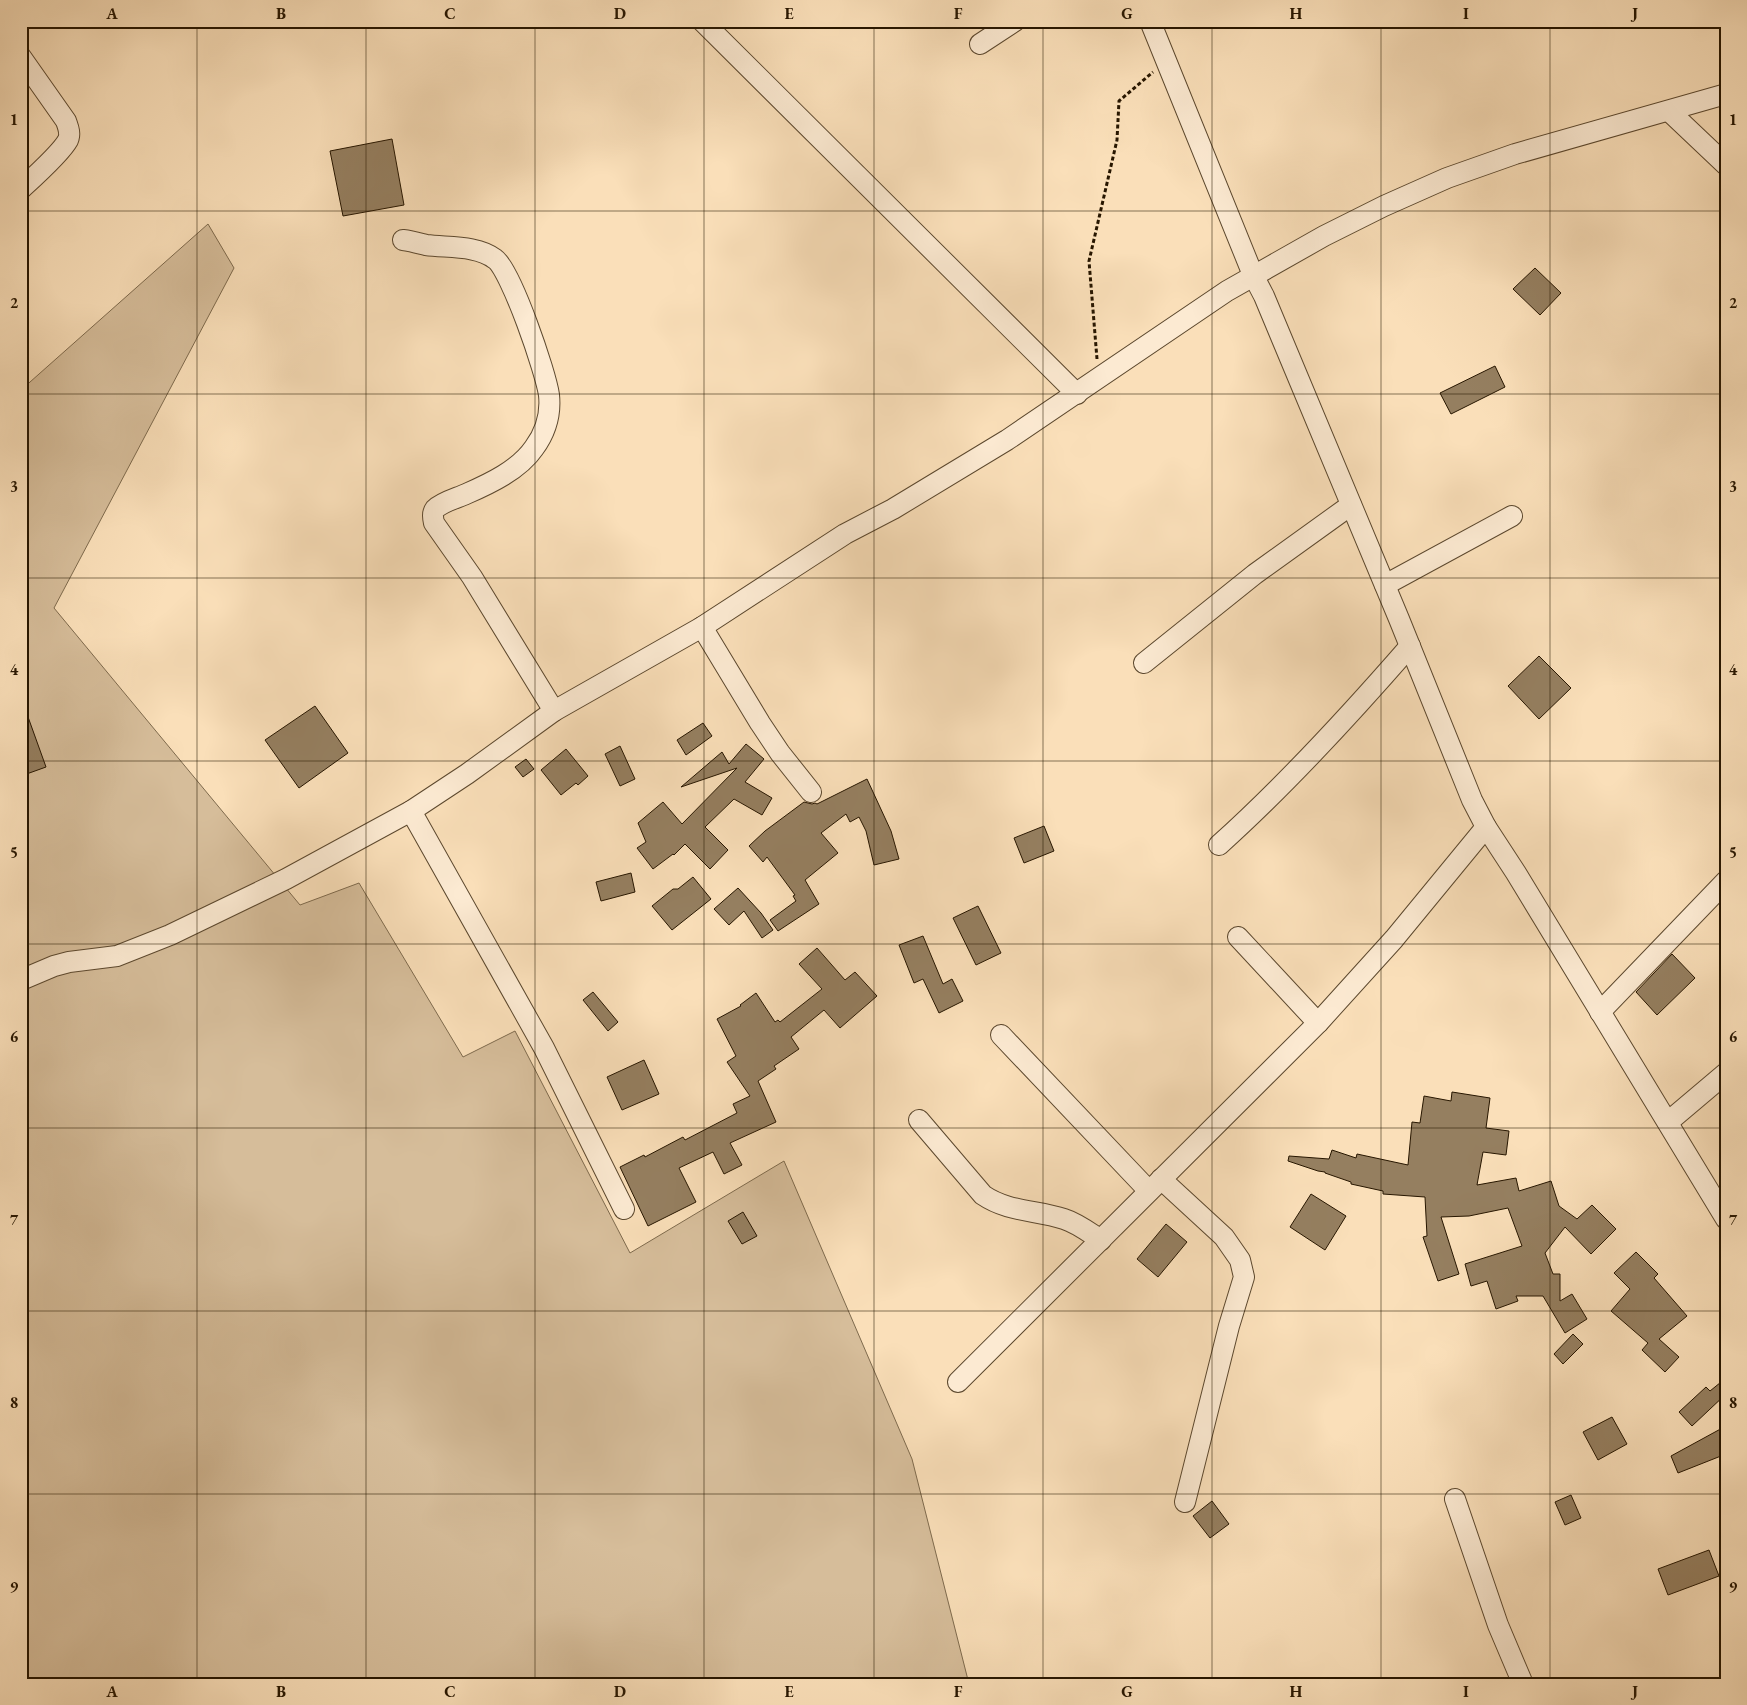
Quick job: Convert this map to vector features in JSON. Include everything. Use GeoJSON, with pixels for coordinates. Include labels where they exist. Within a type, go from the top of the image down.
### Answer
{"type":"FeatureCollection","features":[{"type":"Feature","properties":{"kind":"street"},"geometry":{"type":"LineString","coordinates":[[702,21],[1077,394]]}},
{"type":"Feature","properties":{"kind":"street"},"geometry":{"type":"LineString","coordinates":[[980,44],[1015,21]]}},
{"type":"Feature","properties":{"kind":"street"},"geometry":{"type":"LineString","coordinates":[[1150,21],[1253,275],[1264,296],[1385,585],[1472,800],[1486,827],[1516,873],[1726,1220]]}},
{"type":"Feature","properties":{"kind":"street"},"geometry":{"type":"LineString","coordinates":[[21,57],[66,121],[70,131],[68,139],[61,149],[21,189]]}},
{"type":"Feature","properties":{"kind":"street"},"geometry":{"type":"LineString","coordinates":[[21,980],[54,966],[69,962],[117,956],[161,939],[286,879],[411,811],[467,774],[554,711],[702,627],[845,534],[893,509],[999,445],[1227,291],[1324,236],[1446,178],[1514,154],[1722,99]]}},
{"type":"Feature","properties":{"kind":"street"},"geometry":{"type":"LineString","coordinates":[[1669,112],[1726,165]]}},
{"type":"Feature","properties":{"kind":"street"},"geometry":{"type":"LineString","coordinates":[[403,240],[425,245],[474,251],[487,254],[497,260],[517,294],[533,343],[549,395],[548,416],[542,436],[532,451],[519,464],[477,489],[444,504],[435,510],[432,515],[434,523],[472,576],[554,711]]}},
{"type":"Feature","properties":{"kind":"street"},"geometry":{"type":"LineString","coordinates":[[1144,662],[1255,574],[1351,505]]}},
{"type":"Feature","properties":{"kind":"street"},"geometry":{"type":"LineString","coordinates":[[1385,585],[1512,516]]}},
{"type":"Feature","properties":{"kind":"street"},"geometry":{"type":"LineString","coordinates":[[702,627],[760,723],[780,753],[811,792]]}},
{"type":"Feature","properties":{"kind":"street"},"geometry":{"type":"LineString","coordinates":[[1220,845],[1300,767],[1365,698],[1410,646]]}},
{"type":"Feature","properties":{"kind":"street"},"geometry":{"type":"LineString","coordinates":[[411,811],[544,1048],[624,1209]]}},
{"type":"Feature","properties":{"kind":"street"},"geometry":{"type":"LineString","coordinates":[[958,1382],[1318,1023],[1394,939],[1486,827]]}},
{"type":"Feature","properties":{"kind":"street"},"geometry":{"type":"LineString","coordinates":[[1600,1012],[1726,881]]}},
{"type":"Feature","properties":{"kind":"street"},"geometry":{"type":"LineString","coordinates":[[1238,937],[1318,1023]]}},
{"type":"Feature","properties":{"kind":"street"},"geometry":{"type":"LineString","coordinates":[[1000,1035],[1155,1185],[1224,1237],[1240,1260],[1244,1277],[1227,1335],[1186,1502]]}},
{"type":"Feature","properties":{"kind":"street"},"geometry":{"type":"LineString","coordinates":[[1668,1122],[1726,1073]]}},
{"type":"Feature","properties":{"kind":"street"},"geometry":{"type":"LineString","coordinates":[[919,1120],[978,1189],[988,1198],[1010,1208],[1066,1220],[1101,1240]]}},
{"type":"Feature","properties":{"kind":"street"},"geometry":{"type":"LineString","coordinates":[[1455,1499],[1498,1625],[1523,1684]]}},
{"type":"Feature","properties":{"kind":"path"},"geometry":{"type":"LineString","coordinates":[[1099,377],[1089,261],[1117,140],[1119,102],[1167,60]]}},
{"type":"Feature","properties":{"kind":"shaded area"},"geometry":{"type":"Polygon","coordinates":[[[208,224],[234,268],[54,608],[300,905],[359,883],[463,1057],[515,1031],[630,1253],[784,1161],[912,1459],[969,1684],[21,1684],[21,390],[208,224]]]}},
{"type":"Feature","properties":{"kind":"building"},"geometry":{"type":"Polygon","coordinates":[[[392,139],[404,205],[343,216],[330,151],[392,139]]]}},
{"type":"Feature","properties":{"kind":"building"},"geometry":{"type":"Polygon","coordinates":[[[1535,268],[1561,293],[1540,315],[1513,289],[1535,268]]]}},
{"type":"Feature","properties":{"kind":"building"},"geometry":{"type":"Polygon","coordinates":[[[1495,366],[1505,387],[1451,414],[1440,393],[1495,366]]]}},
{"type":"Feature","properties":{"kind":"building"},"geometry":{"type":"Polygon","coordinates":[[[1539,656],[1571,688],[1539,719],[1508,686],[1539,656]]]}},
{"type":"Feature","properties":{"kind":"building"},"geometry":{"type":"Polygon","coordinates":[[[23,703],[46,767],[21,776],[21,704],[23,703]]]}},
{"type":"Feature","properties":{"kind":"building"},"geometry":{"type":"Polygon","coordinates":[[[315,706],[348,753],[299,788],[265,740],[315,706]]]}},
{"type":"Feature","properties":{"kind":"building"},"geometry":{"type":"Polygon","coordinates":[[[703,723],[712,736],[686,755],[677,740],[703,723]]]}},
{"type":"Feature","properties":{"kind":"building"},"geometry":{"type":"Polygon","coordinates":[[[746,744],[764,759],[745,782],[772,798],[762,815],[734,799],[705,827],[728,850],[710,869],[685,844],[674,855],[653,869],[637,848],[646,842],[638,823],[663,802],[682,824],[737,768],[681,787],[722,752],[729,764],[746,744]]]}},
{"type":"Feature","properties":{"kind":"building"},"geometry":{"type":"Polygon","coordinates":[[[620,746],[635,779],[620,786],[605,754],[620,746]]]}},
{"type":"Feature","properties":{"kind":"building"},"geometry":{"type":"Polygon","coordinates":[[[566,749],[588,776],[578,785],[576,783],[561,795],[541,770],[566,749]]]}},
{"type":"Feature","properties":{"kind":"building"},"geometry":{"type":"Polygon","coordinates":[[[526,759],[534,769],[523,777],[515,767],[526,759]]]}},
{"type":"Feature","properties":{"kind":"building"},"geometry":{"type":"Polygon","coordinates":[[[867,779],[891,831],[899,859],[874,865],[866,831],[859,817],[850,822],[846,814],[821,833],[838,853],[805,880],[819,904],[778,931],[770,920],[796,901],[793,896],[795,895],[767,857],[763,862],[749,846],[765,831],[804,802],[817,804],[867,779]]]}},
{"type":"Feature","properties":{"kind":"building"},"geometry":{"type":"Polygon","coordinates":[[[1044,826],[1054,851],[1024,863],[1014,838],[1044,826]]]}},
{"type":"Feature","properties":{"kind":"building"},"geometry":{"type":"Polygon","coordinates":[[[631,873],[635,892],[601,901],[596,882],[631,873]]]}},
{"type":"Feature","properties":{"kind":"building"},"geometry":{"type":"Polygon","coordinates":[[[693,877],[711,899],[672,930],[652,906],[673,889],[678,889],[693,877]]]}},
{"type":"Feature","properties":{"kind":"building"},"geometry":{"type":"Polygon","coordinates":[[[738,888],[761,913],[773,930],[762,938],[744,911],[729,925],[714,909],[738,888]]]}},
{"type":"Feature","properties":{"kind":"building"},"geometry":{"type":"Polygon","coordinates":[[[978,906],[1001,953],[976,965],[953,918],[978,906]]]}},
{"type":"Feature","properties":{"kind":"building"},"geometry":{"type":"Polygon","coordinates":[[[923,936],[943,984],[952,979],[963,1001],[939,1013],[923,979],[914,983],[899,945],[923,936]]]}},
{"type":"Feature","properties":{"kind":"building"},"geometry":{"type":"Polygon","coordinates":[[[817,948],[845,980],[855,972],[877,996],[840,1028],[824,1010],[791,1037],[799,1049],[774,1066],[776,1069],[758,1081],[776,1122],[730,1143],[742,1165],[724,1174],[713,1152],[679,1168],[696,1202],[648,1226],[620,1167],[644,1155],[645,1157],[683,1137],[685,1140],[737,1113],[733,1104],[750,1096],[727,1062],[736,1056],[717,1019],[741,1006],[756,993],[775,1022],[778,1020],[780,1022],[822,989],[799,964],[817,948]]]}},
{"type":"Feature","properties":{"kind":"building"},"geometry":{"type":"Polygon","coordinates":[[[1672,954],[1695,978],[1657,1015],[1636,992],[1672,954]]]}},
{"type":"Feature","properties":{"kind":"building"},"geometry":{"type":"Polygon","coordinates":[[[593,992],[618,1022],[608,1031],[583,1000],[593,992]]]}},
{"type":"Feature","properties":{"kind":"building"},"geometry":{"type":"Polygon","coordinates":[[[644,1060],[659,1094],[622,1110],[607,1077],[644,1060]]]}},
{"type":"Feature","properties":{"kind":"building"},"geometry":{"type":"Polygon","coordinates":[[[1452,1092],[1490,1098],[1486,1128],[1509,1131],[1506,1155],[1483,1152],[1477,1185],[1516,1178],[1519,1191],[1551,1181],[1559,1206],[1577,1219],[1592,1205],[1616,1229],[1591,1254],[1565,1227],[1545,1253],[1553,1274],[1560,1274],[1560,1301],[1572,1294],[1587,1319],[1565,1333],[1543,1296],[1516,1296],[1518,1301],[1496,1309],[1487,1281],[1471,1286],[1465,1264],[1522,1246],[1508,1208],[1469,1216],[1441,1217],[1459,1274],[1438,1281],[1423,1237],[1427,1236],[1425,1197],[1383,1194],[1383,1191],[1351,1184],[1351,1182],[1325,1172],[1288,1161],[1289,1156],[1329,1159],[1332,1150],[1356,1158],[1357,1154],[1408,1165],[1412,1122],[1420,1123],[1424,1096],[1451,1101],[1452,1092]]]}},
{"type":"Feature","properties":{"kind":"building"},"geometry":{"type":"Polygon","coordinates":[[[1311,1194],[1346,1216],[1325,1250],[1290,1227],[1311,1194]]]}},
{"type":"Feature","properties":{"kind":"building"},"geometry":{"type":"Polygon","coordinates":[[[743,1212],[757,1236],[742,1244],[728,1221],[743,1212]]]}},
{"type":"Feature","properties":{"kind":"building"},"geometry":{"type":"Polygon","coordinates":[[[1166,1224],[1187,1242],[1158,1277],[1137,1259],[1166,1224]]]}},
{"type":"Feature","properties":{"kind":"building"},"geometry":{"type":"Polygon","coordinates":[[[1636,1252],[1658,1274],[1654,1278],[1687,1316],[1659,1339],[1679,1357],[1665,1372],[1642,1350],[1648,1343],[1611,1311],[1630,1289],[1614,1273],[1636,1252]]]}},
{"type":"Feature","properties":{"kind":"building"},"geometry":{"type":"Polygon","coordinates":[[[1573,1334],[1583,1344],[1563,1364],[1554,1354],[1573,1334]]]}},
{"type":"Feature","properties":{"kind":"building"},"geometry":{"type":"Polygon","coordinates":[[[1726,1378],[1726,1394],[1692,1426],[1679,1412],[1706,1387],[1710,1391],[1726,1378]]]}},
{"type":"Feature","properties":{"kind":"building"},"geometry":{"type":"Polygon","coordinates":[[[1612,1417],[1627,1444],[1598,1460],[1583,1432],[1612,1417]]]}},
{"type":"Feature","properties":{"kind":"building"},"geometry":{"type":"Polygon","coordinates":[[[1726,1426],[1726,1454],[1678,1473],[1671,1456],[1726,1426]]]}},
{"type":"Feature","properties":{"kind":"building"},"geometry":{"type":"Polygon","coordinates":[[[1571,1495],[1581,1518],[1565,1525],[1555,1502],[1571,1495]]]}},
{"type":"Feature","properties":{"kind":"building"},"geometry":{"type":"Polygon","coordinates":[[[1212,1501],[1229,1524],[1210,1538],[1193,1516],[1212,1501]]]}},
{"type":"Feature","properties":{"kind":"building"},"geometry":{"type":"Polygon","coordinates":[[[1709,1550],[1719,1576],[1668,1595],[1658,1569],[1709,1550]]]}}]}
